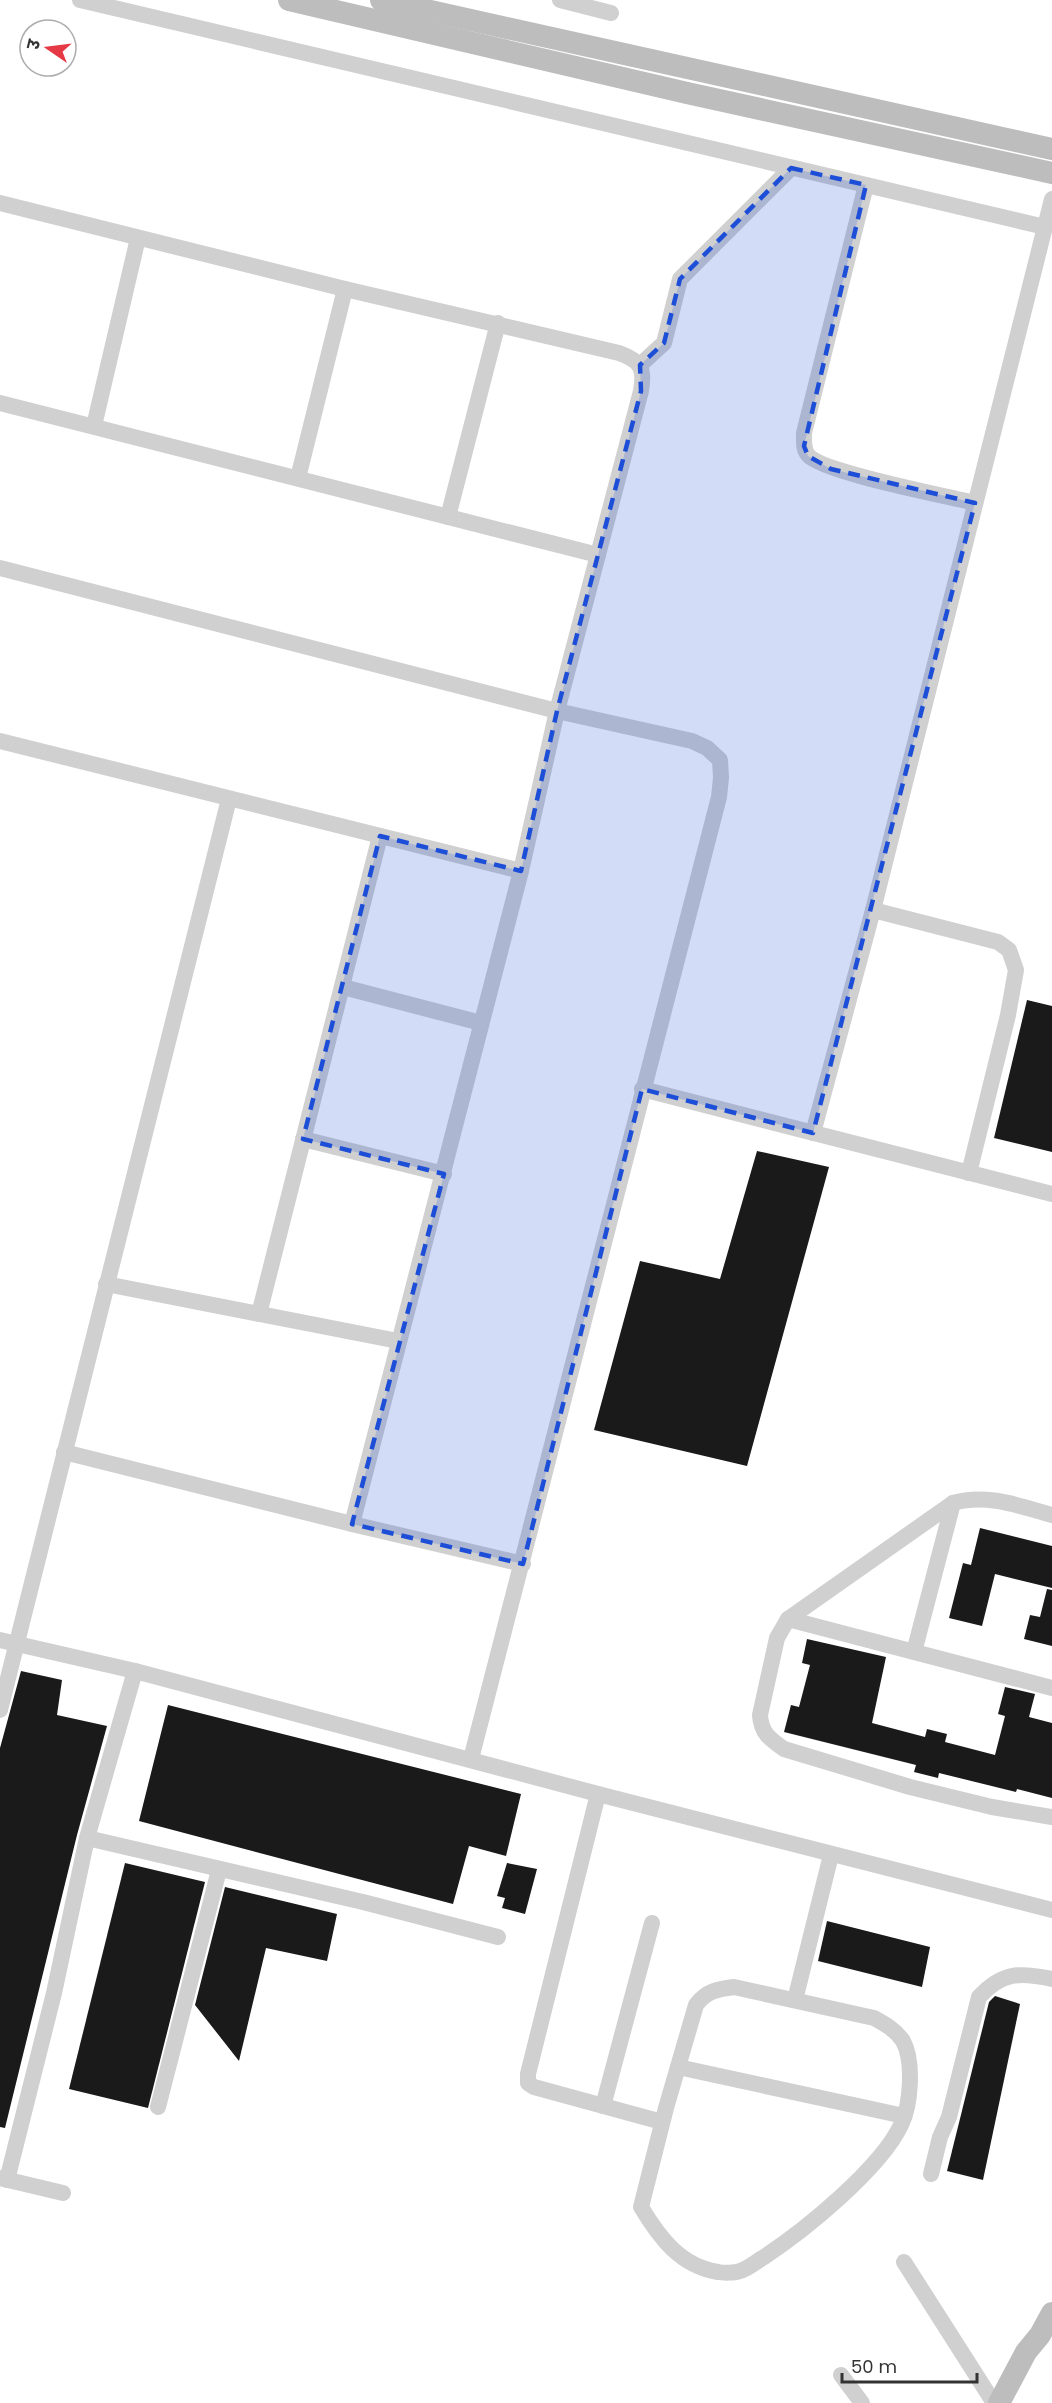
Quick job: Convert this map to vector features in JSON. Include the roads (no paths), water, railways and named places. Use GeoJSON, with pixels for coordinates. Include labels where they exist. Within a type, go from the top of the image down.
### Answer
{"type":"FeatureCollection","features":[{"type":"Feature","properties":{"kind":"street"},"geometry":{"type":"LineString","coordinates":[[80,0],[1045,227]]}},
{"type":"Feature","properties":{"kind":"street"},"geometry":{"type":"LineString","coordinates":[[289,0],[687,93],[1052,173]]}},
{"type":"Feature","properties":{"kind":"street"},"geometry":{"type":"LineString","coordinates":[[381,0],[443,7],[1052,149]]}},
{"type":"Feature","properties":{"kind":"street"},"geometry":{"type":"LineString","coordinates":[[560,0],[610,13]]}},
{"type":"Feature","properties":{"kind":"street"},"geometry":{"type":"LineString","coordinates":[[640,365],[664,343],[680,279],[791,168]]}},
{"type":"Feature","properties":{"kind":"street"},"geometry":{"type":"LineString","coordinates":[[866,185],[804,433],[804,446],[808,456],[831,469],[975,503]]}},
{"type":"Feature","properties":{"kind":"street"},"geometry":{"type":"LineString","coordinates":[[813,1133],[873,910],[1052,199]]}},
{"type":"Feature","properties":{"kind":"street"},"geometry":{"type":"LineString","coordinates":[[0,203],[619,353],[630,357],[640,365],[643,377],[641,391],[557,711],[521,871],[444,1174],[398,1341],[352,1524]]}},
{"type":"Feature","properties":{"kind":"street"},"geometry":{"type":"LineString","coordinates":[[94,426],[138,238]]}},
{"type":"Feature","properties":{"kind":"street"},"geometry":{"type":"LineString","coordinates":[[298,478],[345,288]]}},
{"type":"Feature","properties":{"kind":"street"},"geometry":{"type":"LineString","coordinates":[[448,517],[498,323]]}},
{"type":"Feature","properties":{"kind":"street"},"geometry":{"type":"LineString","coordinates":[[0,403],[598,555]]}},
{"type":"Feature","properties":{"kind":"street"},"geometry":{"type":"LineString","coordinates":[[0,568],[557,711],[692,741],[707,748],[720,760],[719,796],[471,1759]]}},
{"type":"Feature","properties":{"kind":"street"},"geometry":{"type":"LineString","coordinates":[[0,741],[229,800],[521,871]]}},
{"type":"Feature","properties":{"kind":"street"},"geometry":{"type":"LineString","coordinates":[[0,1710],[229,800]]}},
{"type":"Feature","properties":{"kind":"street"},"geometry":{"type":"LineString","coordinates":[[259,1314],[380,836]]}},
{"type":"Feature","properties":{"kind":"street"},"geometry":{"type":"LineString","coordinates":[[873,910],[998,942],[1009,950],[1014,960],[1016,970],[1008,1015],[969,1173]]}},
{"type":"Feature","properties":{"kind":"street"},"geometry":{"type":"LineString","coordinates":[[343,987],[481,1023]]}},
{"type":"Feature","properties":{"kind":"street"},"geometry":{"type":"LineString","coordinates":[[642,1089],[1052,1194]]}},
{"type":"Feature","properties":{"kind":"street"},"geometry":{"type":"LineString","coordinates":[[303,1139],[444,1174]]}},
{"type":"Feature","properties":{"kind":"street"},"geometry":{"type":"LineString","coordinates":[[106,1284],[398,1341]]}},
{"type":"Feature","properties":{"kind":"street"},"geometry":{"type":"LineString","coordinates":[[64,1452],[523,1564]]}},
{"type":"Feature","properties":{"kind":"street"},"geometry":{"type":"LineString","coordinates":[[1052,1515],[988,1499],[974,1498],[953,1503],[788,1619],[777,1638],[760,1715],[761,1726],[767,1737],[784,1749],[884,1780],[992,1807],[1052,1817]]}},
{"type":"Feature","properties":{"kind":"street"},"geometry":{"type":"LineString","coordinates":[[914,1652],[953,1503]]}},
{"type":"Feature","properties":{"kind":"street"},"geometry":{"type":"LineString","coordinates":[[788,1619],[1052,1688]]}},
{"type":"Feature","properties":{"kind":"street"},"geometry":{"type":"LineString","coordinates":[[0,1640],[135,1671],[831,1855],[1052,1910]]}},
{"type":"Feature","properties":{"kind":"street"},"geometry":{"type":"LineString","coordinates":[[63,2193],[3,2179],[54,1993],[87,1838],[135,1671]]}},
{"type":"Feature","properties":{"kind":"street"},"geometry":{"type":"LineString","coordinates":[[598,1794],[528,2074],[528,2083],[534,2087],[662,2122]]}},
{"type":"Feature","properties":{"kind":"street"},"geometry":{"type":"LineString","coordinates":[[87,1838],[363,1902],[498,1937]]}},
{"type":"Feature","properties":{"kind":"street"},"geometry":{"type":"LineString","coordinates":[[795,2000],[831,1855]]}},
{"type":"Feature","properties":{"kind":"street"},"geometry":{"type":"LineString","coordinates":[[158,2107],[219,1870]]}},
{"type":"Feature","properties":{"kind":"street"},"geometry":{"type":"LineString","coordinates":[[603,2106],[652,1923]]}},
{"type":"Feature","properties":{"kind":"street"},"geometry":{"type":"LineString","coordinates":[[931,2174],[940,2137],[949,2117],[979,1997],[992,1983],[1009,1976],[1052,1979]]}},
{"type":"Feature","properties":{"kind":"street"},"geometry":{"type":"LineString","coordinates":[[734,1987],[874,2018],[890,2027],[903,2041],[911,2082],[902,2124],[881,2155],[830,2206],[770,2253],[740,2271],[718,2272],[685,2261],[657,2234],[640,2207],[678,2067],[696,2005],[702,1996],[716,1989],[734,1987]]}},
{"type":"Feature","properties":{"kind":"street"},"geometry":{"type":"LineString","coordinates":[[678,2067],[903,2116]]}},
{"type":"Feature","properties":{"kind":"street"},"geometry":{"type":"LineString","coordinates":[[904,2262],[996,2403],[1026,2352],[1046,2333],[1052,2313]]}},
{"type":"Feature","properties":{"kind":"street"},"geometry":{"type":"LineString","coordinates":[[841,2375],[862,2403]]}}]}
